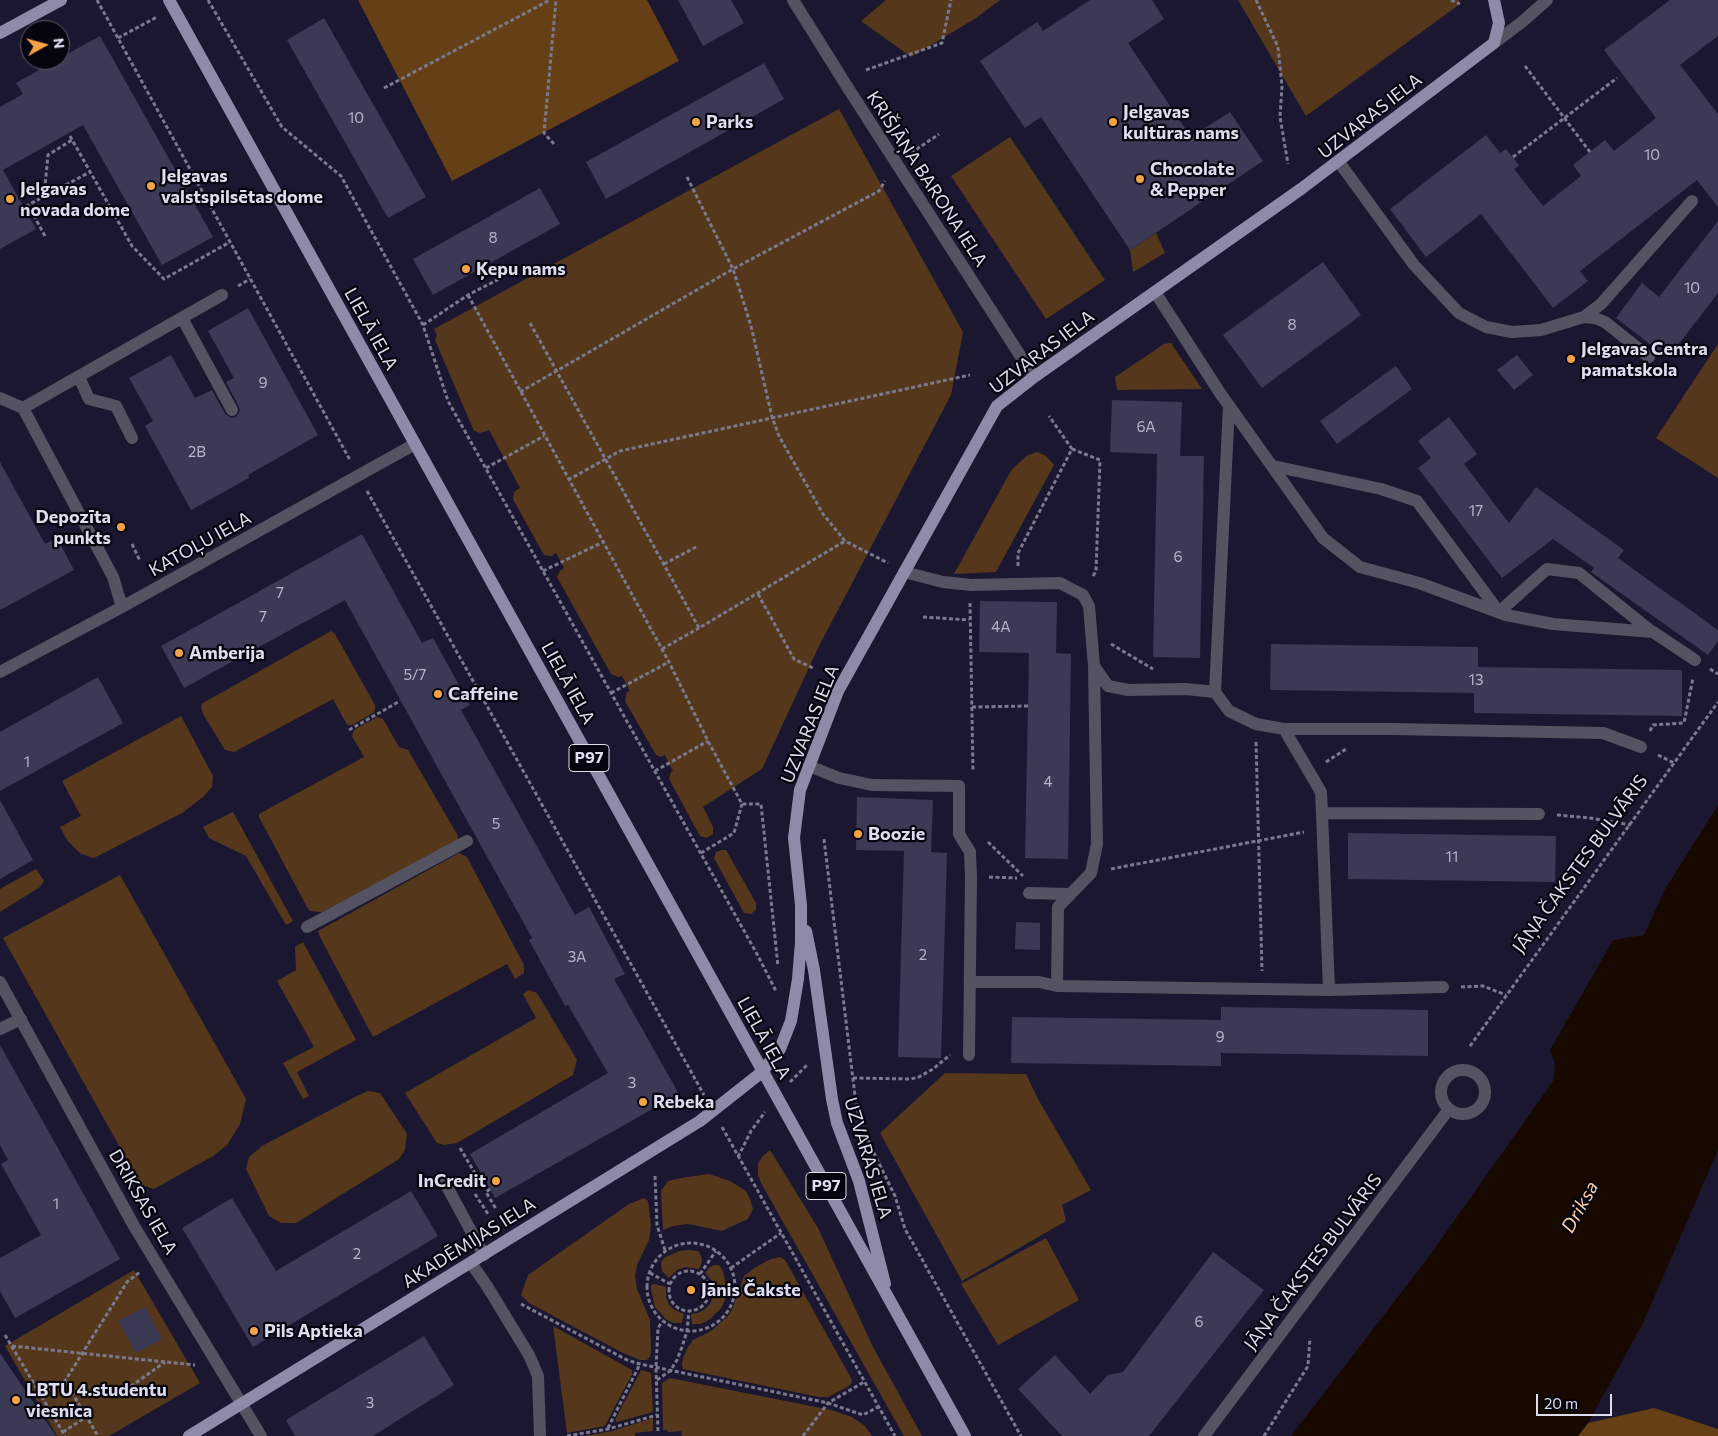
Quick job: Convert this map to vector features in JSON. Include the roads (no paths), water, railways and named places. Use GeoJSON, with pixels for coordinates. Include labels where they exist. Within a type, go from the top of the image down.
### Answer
{"type":"FeatureCollection","features":[{"type":"Feature","properties":{"kind":"main road"},"geometry":{"type":"LineString","coordinates":[[0,33],[61,0]]}},
{"type":"Feature","properties":{"kind":"main road","name":"LIELĀ IELA"},"geometry":{"type":"LineString","coordinates":[[170,0],[965,1436]]}},
{"type":"Feature","properties":{"kind":"main road"},"geometry":{"type":"LineString","coordinates":[[1494,0],[1499,23],[1494,43]]}},
{"type":"Feature","properties":{"kind":"main road","name":"UZVARAS IELA"},"geometry":{"type":"LineString","coordinates":[[890,1301],[859,1181],[837,1124],[814,970],[801,905],[794,838],[800,790],[838,691],[997,406],[1034,376],[1339,162],[1494,43]]}},
{"type":"Feature","properties":{"kind":"main road","name":"UZVARAS IELA"},"geometry":{"type":"LineString","coordinates":[[762,1072],[780,1049],[791,1021],[800,960],[801,905]]}},
{"type":"Feature","properties":{"kind":"main road","name":"AKADĒMIJAS IELA"},"geometry":{"type":"LineString","coordinates":[[189,1436],[714,1112],[762,1072]]}},
{"type":"Feature","properties":{"kind":"street","name":"KRIŠJĀŅA BARONA IELA"},"geometry":{"type":"LineString","coordinates":[[793,0],[1034,376]]}},
{"type":"Feature","properties":{"kind":"street","name":"UZVARAS IELA"},"geometry":{"type":"LineString","coordinates":[[1494,43],[1547,0]]}},
{"type":"Feature","properties":{"kind":"street"},"geometry":{"type":"LineString","coordinates":[[1339,162],[1414,265],[1459,313],[1486,327],[1512,332],[1541,330],[1584,318],[1595,318],[1605,322],[1649,357]]}},
{"type":"Feature","properties":{"kind":"street"},"geometry":{"type":"LineString","coordinates":[[1584,318],[1602,304],[1692,201]]}},
{"type":"Feature","properties":{"kind":"street"},"geometry":{"type":"LineString","coordinates":[[1155,292],[1229,406],[1323,538],[1360,567],[1419,582],[1499,612],[1553,624],[1652,632]]}},
{"type":"Feature","properties":{"kind":"street"},"geometry":{"type":"LineString","coordinates":[[23,408],[222,295]]}},
{"type":"Feature","properties":{"kind":"street"},"geometry":{"type":"LineString","coordinates":[[182,318],[232,410]]}},
{"type":"Feature","properties":{"kind":"street"},"geometry":{"type":"LineString","coordinates":[[79,377],[90,399],[116,406],[132,438]]}},
{"type":"Feature","properties":{"kind":"street"},"geometry":{"type":"LineString","coordinates":[[0,398],[23,408],[113,577],[122,607]]}},
{"type":"Feature","properties":{"kind":"street"},"geometry":{"type":"LineString","coordinates":[[1229,406],[1215,692],[1229,711],[1256,724],[1284,730],[1375,729],[1603,734],[1641,747]]}},
{"type":"Feature","properties":{"kind":"street","name":"KATOĻU IELA"},"geometry":{"type":"LineString","coordinates":[[0,672],[122,607],[415,444]]}},
{"type":"Feature","properties":{"kind":"street"},"geometry":{"type":"LineString","coordinates":[[1272,466],[1381,489],[1417,501],[1499,612]]}},
{"type":"Feature","properties":{"kind":"street"},"geometry":{"type":"LineString","coordinates":[[1499,612],[1547,569],[1579,573],[1652,632],[1695,660]]}},
{"type":"Feature","properties":{"kind":"street"},"geometry":{"type":"LineString","coordinates":[[904,572],[943,582],[971,585],[1060,584],[1083,594],[1089,606],[1094,666],[1097,844],[1091,872],[1058,907],[1057,986]]}},
{"type":"Feature","properties":{"kind":"street"},"geometry":{"type":"LineString","coordinates":[[1094,666],[1108,686],[1128,690],[1186,689],[1215,692]]}},
{"type":"Feature","properties":{"kind":"street"},"geometry":{"type":"LineString","coordinates":[[1284,730],[1321,792],[1329,990]]}},
{"type":"Feature","properties":{"kind":"street"},"geometry":{"type":"LineString","coordinates":[[809,766],[839,778],[872,785],[959,786],[959,834],[970,852],[971,877],[969,1055]]}},
{"type":"Feature","properties":{"kind":"street"},"geometry":{"type":"LineString","coordinates":[[1322,814],[1539,814]]}},
{"type":"Feature","properties":{"kind":"street"},"geometry":{"type":"LineString","coordinates":[[307,927],[466,841]]}},
{"type":"Feature","properties":{"kind":"street"},"geometry":{"type":"LineString","coordinates":[[1029,893],[1069,894]]}},
{"type":"Feature","properties":{"kind":"street","name":"DRIKSAS IELA"},"geometry":{"type":"LineString","coordinates":[[0,982],[134,1226],[261,1436]]}},
{"type":"Feature","properties":{"kind":"street"},"geometry":{"type":"LineString","coordinates":[[971,982],[1039,982],[1057,986],[1263,990],[1443,987]]}},
{"type":"Feature","properties":{"kind":"street"},"geometry":{"type":"LineString","coordinates":[[0,1029],[21,1019]]}},
{"type":"Feature","properties":{"kind":"street","name":"JĀŅA ČAKSTES BULVĀRIS"},"geometry":{"type":"LineString","coordinates":[[1204,1436],[1449,1109]]}},
{"type":"Feature","properties":{"kind":"street"},"geometry":{"type":"LineString","coordinates":[[447,1188],[484,1255]]}},
{"type":"Feature","properties":{"kind":"street"},"geometry":{"type":"LineString","coordinates":[[471,1263],[529,1355],[538,1376],[540,1436]]}},
{"type":"Feature","properties":{"kind":"water","name":"Driksa"},"geometry":{"type":"Polygon","coordinates":[[[1718,805],[1718,1150],[1643,1323],[1588,1423],[1578,1436],[1291,1436],[1430,1255],[1553,1081],[1555,1064],[1550,1050],[1613,940],[1644,935],[1664,891],[1718,805]]]}},
{"type":"Feature","properties":{"kind":"place","name":"Parks"},"geometry":{"type":"Point","coordinates":[696,122]}},
{"type":"Feature","properties":{"kind":"place","name":"Jelgavas kultūras nams"},"geometry":{"type":"Point","coordinates":[1113,122]}},
{"type":"Feature","properties":{"kind":"place","name":"Chocolate & Pepper"},"geometry":{"type":"Point","coordinates":[1140,179]}},
{"type":"Feature","properties":{"kind":"place","name":"Jelgavas valstspilsētas dome"},"geometry":{"type":"Point","coordinates":[151,186]}},
{"type":"Feature","properties":{"kind":"place","name":"Jelgavas novada dome"},"geometry":{"type":"Point","coordinates":[10,199]}},
{"type":"Feature","properties":{"kind":"place","name":"Ķepu nams"},"geometry":{"type":"Point","coordinates":[466,269]}},
{"type":"Feature","properties":{"kind":"place","name":"Jelgavas Centra pamatskola"},"geometry":{"type":"Point","coordinates":[1571,359]}},
{"type":"Feature","properties":{"kind":"place","name":"Depozīta punkts"},"geometry":{"type":"Point","coordinates":[121,527]}},
{"type":"Feature","properties":{"kind":"place","name":"Amberija"},"geometry":{"type":"Point","coordinates":[179,653]}},
{"type":"Feature","properties":{"kind":"place","name":"Caffeine"},"geometry":{"type":"Point","coordinates":[438,694]}},
{"type":"Feature","properties":{"kind":"place","name":"Boozie"},"geometry":{"type":"Point","coordinates":[858,834]}},
{"type":"Feature","properties":{"kind":"place","name":"Rebeka"},"geometry":{"type":"Point","coordinates":[643,1102]}},
{"type":"Feature","properties":{"kind":"place","name":"InCredit"},"geometry":{"type":"Point","coordinates":[496,1181]}},
{"type":"Feature","properties":{"kind":"place","name":"Jānis Čakste"},"geometry":{"type":"Point","coordinates":[691,1290]}},
{"type":"Feature","properties":{"kind":"place","name":"Pils Aptieka"},"geometry":{"type":"Point","coordinates":[254,1331]}},
{"type":"Feature","properties":{"kind":"place","name":"LBTU 4.studentu viesnīca"},"geometry":{"type":"Point","coordinates":[16,1400]}}]}
